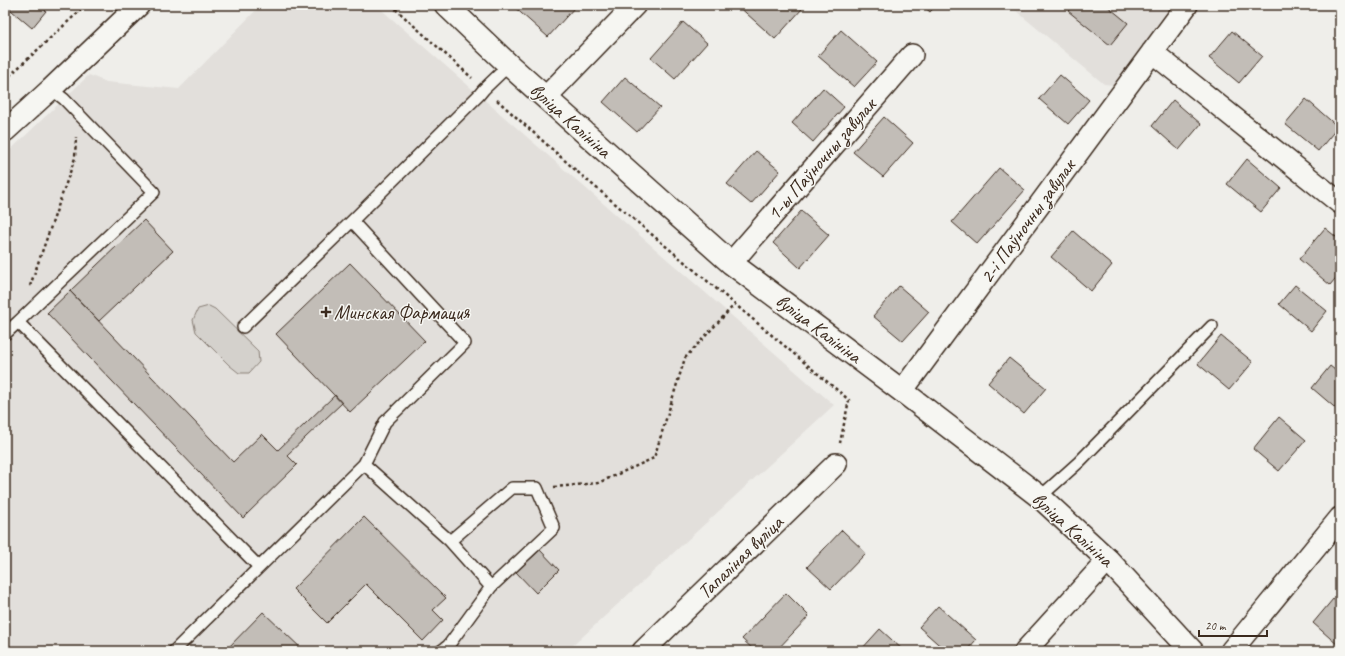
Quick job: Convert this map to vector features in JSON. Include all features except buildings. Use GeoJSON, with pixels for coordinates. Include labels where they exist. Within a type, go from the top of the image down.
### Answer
{"type":"FeatureCollection","features":[{"type":"Feature","properties":{"kind":"main road","name":"вуліца Калініна"},"geometry":{"type":"LineString","coordinates":[[446,5],[509,65],[731,263],[902,391],[1040,498],[1108,560],[1192,651]]}},
{"type":"Feature","properties":{"kind":"street"},"geometry":{"type":"LineString","coordinates":[[5,131],[52,89],[139,5]]}},
{"type":"Feature","properties":{"kind":"street"},"geometry":{"type":"LineString","coordinates":[[546,97],[635,5]]}},
{"type":"Feature","properties":{"kind":"street","name":"2-і Паўночны завулак"},"geometry":{"type":"LineString","coordinates":[[902,391],[1187,5]]}},
{"type":"Feature","properties":{"kind":"street"},"geometry":{"type":"LineString","coordinates":[[1152,52],[1340,203]]}},
{"type":"Feature","properties":{"kind":"street","name":"1-ы Паўночны завулак"},"geometry":{"type":"LineString","coordinates":[[731,263],[912,55]]}},
{"type":"Feature","properties":{"kind":"street","name":"Тапаліная вуліца"},"geometry":{"type":"LineString","coordinates":[[643,651],[836,464]]}},
{"type":"Feature","properties":{"kind":"street"},"geometry":{"type":"LineString","coordinates":[[1231,651],[1340,518]]}},
{"type":"Feature","properties":{"kind":"street"},"geometry":{"type":"LineString","coordinates":[[1025,651],[1108,560]]}},
{"type":"Feature","properties":{"kind":"lane"},"geometry":{"type":"LineString","coordinates":[[242,327],[352,221],[509,65]]}},
{"type":"Feature","properties":{"kind":"lane"},"geometry":{"type":"LineString","coordinates":[[5,334],[154,192],[52,89]]}},
{"type":"Feature","properties":{"kind":"lane"},"geometry":{"type":"LineString","coordinates":[[174,651],[364,464],[385,422],[465,343],[352,221]]}},
{"type":"Feature","properties":{"kind":"lane"},"geometry":{"type":"LineString","coordinates":[[18,322],[259,567]]}},
{"type":"Feature","properties":{"kind":"lane"},"geometry":{"type":"LineString","coordinates":[[1040,498],[1079,462],[1212,326]]}},
{"type":"Feature","properties":{"kind":"lane"},"geometry":{"type":"LineString","coordinates":[[364,464],[450,542],[491,587]]}},
{"type":"Feature","properties":{"kind":"lane"},"geometry":{"type":"LineString","coordinates":[[441,651],[448,646],[491,587],[554,528],[537,488],[512,488],[450,542]]}},
{"type":"Feature","properties":{"kind":"path"},"geometry":{"type":"LineString","coordinates":[[5,80],[86,5]]}},
{"type":"Feature","properties":{"kind":"path"},"geometry":{"type":"LineString","coordinates":[[391,5],[581,175],[849,400],[836,464]]}},
{"type":"Feature","properties":{"kind":"path"},"geometry":{"type":"LineString","coordinates":[[18,322],[75,158],[76,112]]}},
{"type":"Feature","properties":{"kind":"path"},"geometry":{"type":"LineString","coordinates":[[537,488],[598,483],[654,458],[685,358],[735,304]]}},
{"type":"Feature","properties":{"kind":"shaded area"},"geometry":{"type":"Polygon","coordinates":[[[261,5],[376,5],[834,405],[567,651],[5,651],[5,155],[89,75],[106,82],[179,89],[261,5]]]}},
{"type":"Feature","properties":{"kind":"shaded area"},"geometry":{"type":"Polygon","coordinates":[[[1009,5],[1171,5],[1114,85],[1104,84],[1009,5]]]}},
{"type":"Feature","properties":{"kind":"shaded area"},"geometry":{"type":"Polygon","coordinates":[[[209,306],[215,309],[258,351],[259,362],[249,373],[239,373],[196,332],[193,320],[198,309],[209,306]]]}},
{"type":"Feature","properties":{"kind":"place","name":"Минская Фармация"},"geometry":{"type":"Point","coordinates":[326,312]}}]}
